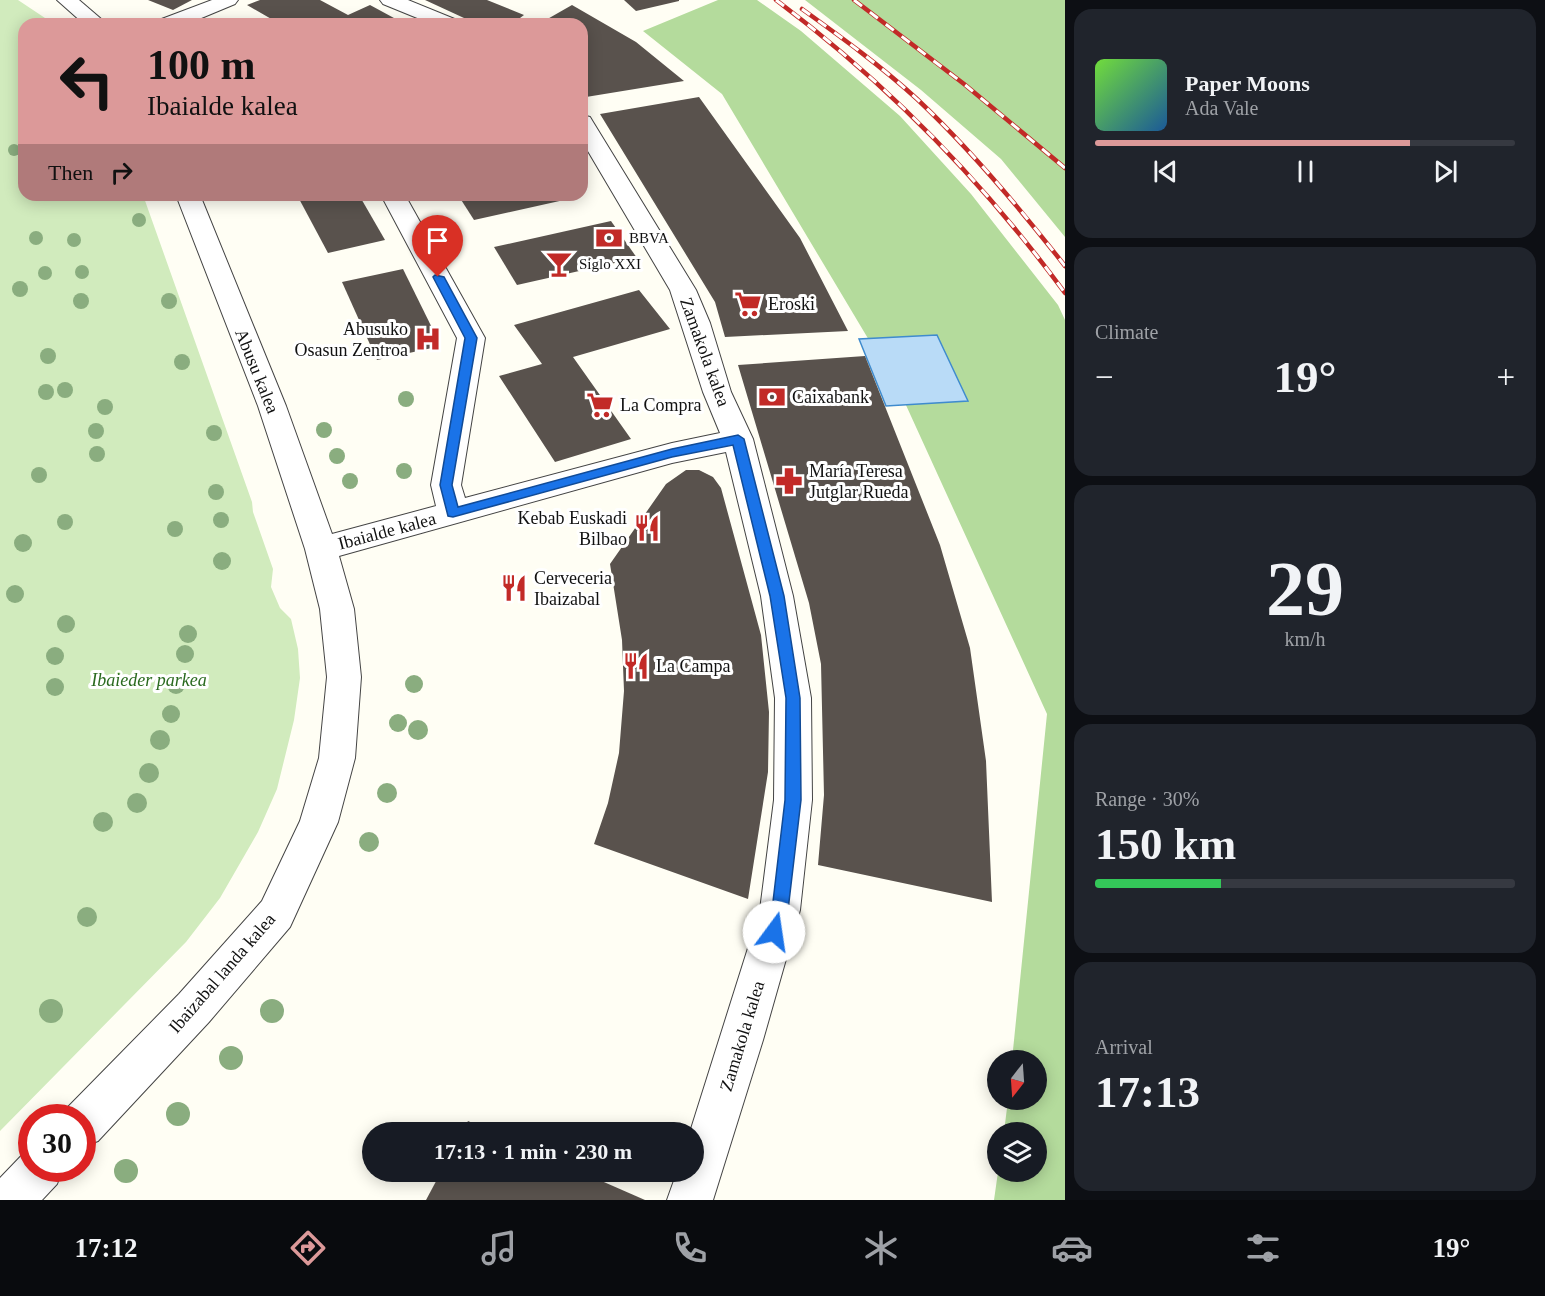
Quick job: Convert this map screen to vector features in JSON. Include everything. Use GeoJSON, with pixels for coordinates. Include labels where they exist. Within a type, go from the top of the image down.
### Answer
{"type":"FeatureCollection","features":[{"type":"Feature","properties":{"kind":"street"},"geometry":{"type":"LineString","coordinates":[[67,0],[90,18]]}},
{"type":"Feature","properties":{"kind":"street"},"geometry":{"type":"LineString","coordinates":[[185,18],[228,0]]}},
{"type":"Feature","properties":{"kind":"street"},"geometry":{"type":"LineString","coordinates":[[390,0],[435,18]]}},
{"type":"Feature","properties":{"kind":"street"},"geometry":{"type":"LineString","coordinates":[[198,14],[207,18]]}},
{"type":"Feature","properties":{"kind":"street","name":"Zamakola kalea"},"geometry":{"type":"LineString","coordinates":[[588,132],[683,290],[717,392],[738,439],[777,596],[793,698],[793,800],[780,910],[742,1040],[690,1200]]}},
{"type":"Feature","properties":{"kind":"street","name":"Abusu kalea"},"geometry":{"type":"LineString","coordinates":[[190,201],[272,406],[321,549]]}},
{"type":"Feature","properties":{"kind":"street","name":"Ibaialde kalea"},"geometry":{"type":"LineString","coordinates":[[396,201],[471,338],[446,485],[453,513]]}},
{"type":"Feature","properties":{"kind":"street","name":"Ibaialde kalea"},"geometry":{"type":"LineString","coordinates":[[321,549],[672,453],[738,439]]}},
{"type":"Feature","properties":{"kind":"street","name":"Ibaizabal landa kalea"},"geometry":{"type":"LineString","coordinates":[[96,1110],[194,1008],[276,914],[319,822],[337,758],[344,677],[337,609],[321,549]]}},
{"type":"Feature","properties":{"kind":"street"},"geometry":{"type":"LineString","coordinates":[[11,1200],[28,1182]]}},
{"type":"Feature","properties":{"kind":"green space","name":"Ibaieder parkea"},"geometry":{"type":"Polygon","coordinates":[[[0,0],[18,0],[45,18],[18,18],[18,201],[145,201],[252,502],[253,512],[273,569],[271,587],[280,608],[291,619],[298,649],[300,678],[294,720],[277,789],[258,832],[220,898],[186,942],[27,1104],[18,1104],[18,1113],[0,1131],[0,0]]]}},
{"type":"Feature","properties":{"kind":"green space"},"geometry":{"type":"Polygon","coordinates":[[[718,0],[757,0],[801,31],[900,116],[971,194],[1058,305],[1065,320],[1065,1200],[994,1200],[997,1182],[1047,1182],[1047,1122],[1005,1122],[1007,1110],[1047,1110],[1047,1050],[1013,1050],[1047,714],[900,392],[722,94],[643,31],[718,0]]]}},
{"type":"Feature","properties":{"kind":"green space"},"geometry":{"type":"Polygon","coordinates":[[[805,0],[1065,0],[1065,237],[1001,159],[921,90],[805,0]]]}},
{"type":"Feature","properties":{"kind":"water"},"geometry":{"type":"Polygon","coordinates":[[[937,335],[968,401],[886,406],[859,339],[937,335]]]}},
{"type":"Feature","properties":{"kind":"building"},"geometry":{"type":"Polygon","coordinates":[[[148,0],[192,0],[173,10],[148,0]]]}},
{"type":"Feature","properties":{"kind":"building"},"geometry":{"type":"Polygon","coordinates":[[[260,0],[320,0],[348,15],[370,5],[394,18],[270,18],[247,5],[260,0]]]}},
{"type":"Feature","properties":{"kind":"building"},"geometry":{"type":"Polygon","coordinates":[[[425,0],[487,0],[524,15],[520,18],[464,18],[425,0]]]}},
{"type":"Feature","properties":{"kind":"building"},"geometry":{"type":"Polygon","coordinates":[[[624,0],[679,0],[679,1],[636,11],[624,0]]]}},
{"type":"Feature","properties":{"kind":"building"},"geometry":{"type":"Polygon","coordinates":[[[572,5],[636,42],[684,81],[588,97],[588,18],[549,18],[572,5]]]}},
{"type":"Feature","properties":{"kind":"building"},"geometry":{"type":"Polygon","coordinates":[[[699,97],[800,238],[848,331],[725,337],[715,302],[600,114],[699,97]]]}},
{"type":"Feature","properties":{"kind":"building"},"geometry":{"type":"Polygon","coordinates":[[[300,201],[362,201],[385,240],[328,253],[300,201]]]}},
{"type":"Feature","properties":{"kind":"building"},"geometry":{"type":"Polygon","coordinates":[[[462,201],[560,201],[474,220],[462,201]]]}},
{"type":"Feature","properties":{"kind":"building"},"geometry":{"type":"Polygon","coordinates":[[[611,221],[637,258],[517,285],[494,247],[611,221]]]}},
{"type":"Feature","properties":{"kind":"building"},"geometry":{"type":"Polygon","coordinates":[[[403,269],[441,346],[377,360],[342,282],[403,269]]]}},
{"type":"Feature","properties":{"kind":"building"},"geometry":{"type":"Polygon","coordinates":[[[639,290],[670,329],[573,357],[631,439],[555,462],[499,376],[542,364],[514,325],[639,290]]]}},
{"type":"Feature","properties":{"kind":"building"},"geometry":{"type":"Polygon","coordinates":[[[865,356],[940,545],[970,648],[986,761],[992,902],[818,865],[824,795],[821,664],[809,603],[738,365],[865,356]]]}},
{"type":"Feature","properties":{"kind":"building"},"geometry":{"type":"Polygon","coordinates":[[[686,470],[699,470],[713,477],[721,488],[761,635],[769,712],[768,772],[748,899],[594,844],[608,803],[619,753],[624,691],[622,640],[610,564],[666,484],[686,470]]]}},
{"type":"Feature","properties":{"kind":"building"},"geometry":{"type":"Polygon","coordinates":[[[436,1182],[604,1182],[645,1200],[426,1200],[436,1182]]]}},
{"type":"Feature","properties":{"kind":"railway"},"geometry":{"type":"LineString","coordinates":[[776,0],[857,65],[931,136],[1001,211],[1065,293]]}},
{"type":"Feature","properties":{"kind":"railway"},"geometry":{"type":"LineString","coordinates":[[854,0],[964,84],[1065,168]]}},
{"type":"Feature","properties":{"kind":"railway"},"geometry":{"type":"LineString","coordinates":[[802,9],[889,75],[937,118],[994,180],[1065,266]]}},
{"type":"Feature","properties":{"kind":"place","name":"BBVA"},"geometry":{"type":"Point","coordinates":[609,238]}},
{"type":"Feature","properties":{"kind":"place","name":"Siglo XXI"},"geometry":{"type":"Point","coordinates":[559,264]}},
{"type":"Feature","properties":{"kind":"place","name":"Eroski"},"geometry":{"type":"Point","coordinates":[748,304]}},
{"type":"Feature","properties":{"kind":"place","name":"Abusuko Osasun Zentroa"},"geometry":{"type":"Point","coordinates":[428,339]}},
{"type":"Feature","properties":{"kind":"place","name":"Caixabank"},"geometry":{"type":"Point","coordinates":[772,397]}},
{"type":"Feature","properties":{"kind":"place","name":"La Compra"},"geometry":{"type":"Point","coordinates":[600,405]}},
{"type":"Feature","properties":{"kind":"place","name":"María Teresa Jutglar Rueda"},"geometry":{"type":"Point","coordinates":[789,481]}},
{"type":"Feature","properties":{"kind":"place","name":"Kebab Euskadi Bilbao"},"geometry":{"type":"Point","coordinates":[647,528]}},
{"type":"Feature","properties":{"kind":"place","name":"Cerveceria Ibaizabal"},"geometry":{"type":"Point","coordinates":[514,588]}},
{"type":"Feature","properties":{"kind":"place","name":"La Campa"},"geometry":{"type":"Point","coordinates":[636,666]}},
{"type":"Feature","properties":{"kind":"route"},"geometry":{"type":"LineString","coordinates":[[438,277],[471,338],[446,485],[453,513],[672,453],[738,439],[777,596],[793,698],[793,800],[780,910],[774,932]]}}]}
